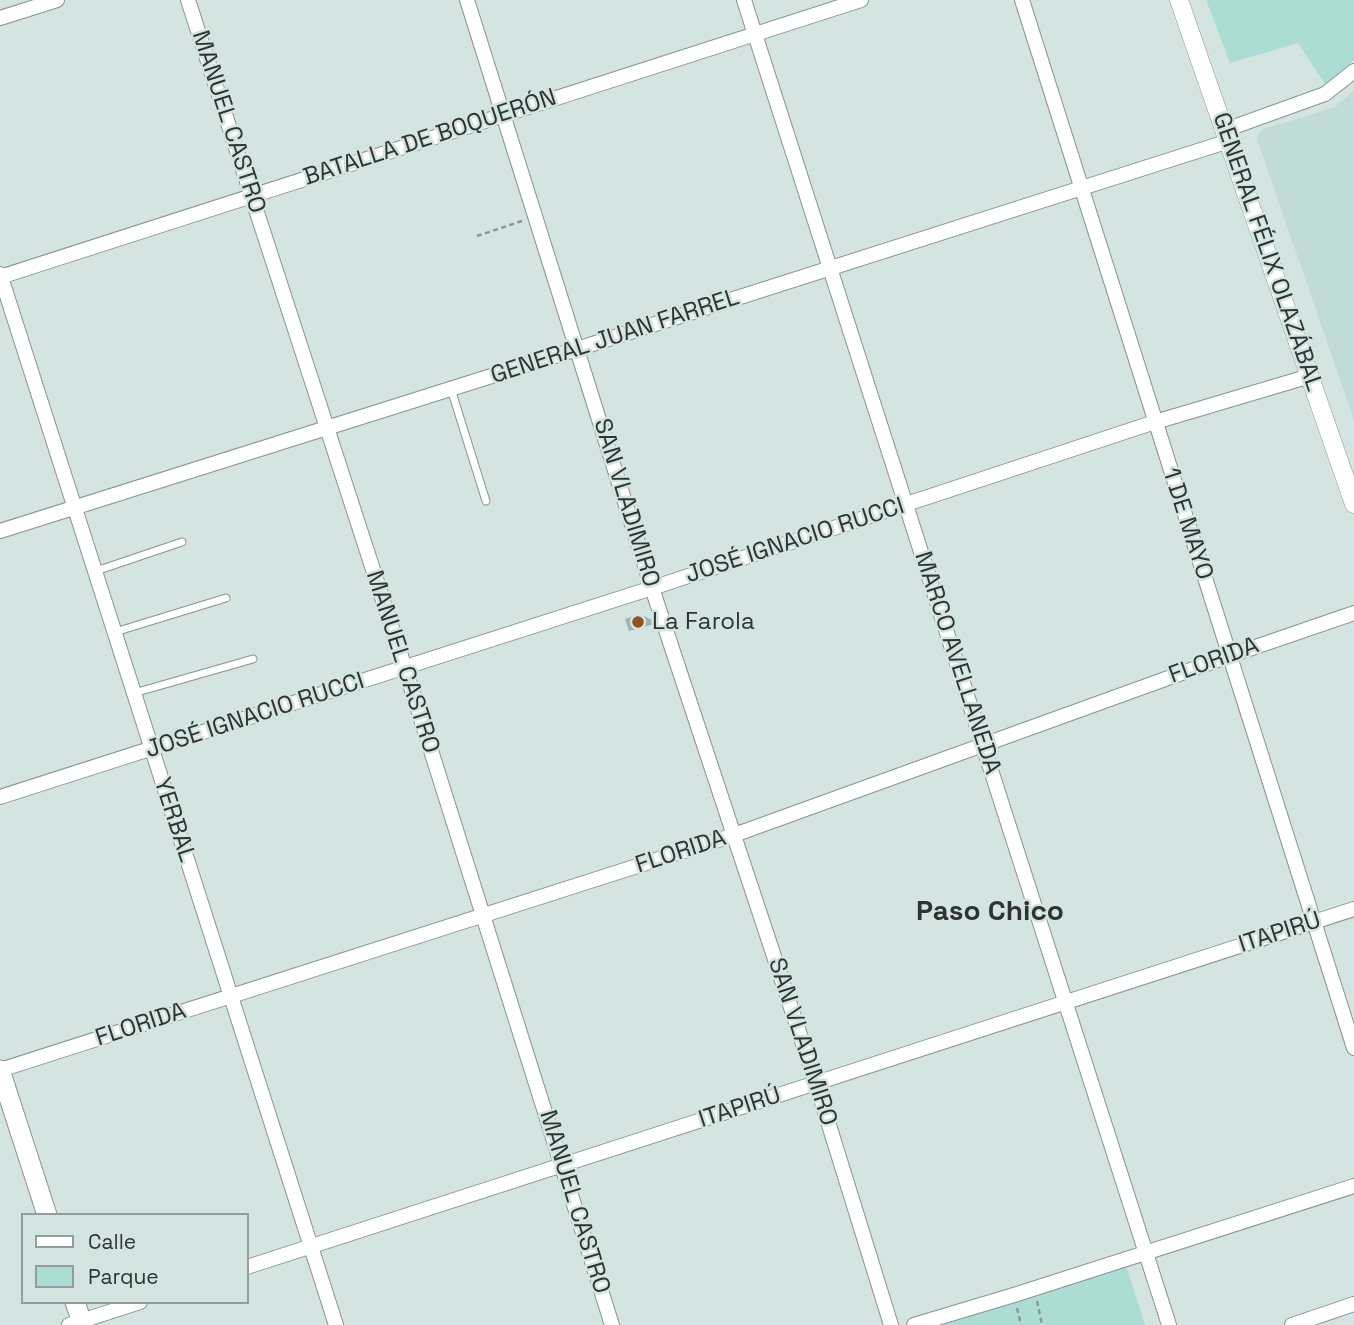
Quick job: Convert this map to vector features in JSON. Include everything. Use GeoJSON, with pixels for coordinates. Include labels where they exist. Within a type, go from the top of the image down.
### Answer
{"type":"FeatureCollection","features":[{"type":"Feature","properties":{"kind":"main road"},"geometry":{"type":"LineString","coordinates":[[0,1070],[46,1213]]}},
{"type":"Feature","properties":{"kind":"main road"},"geometry":{"type":"LineString","coordinates":[[75,1304],[78,1324]]}},
{"type":"Feature","properties":{"kind":"street"},"geometry":{"type":"LineString","coordinates":[[0,18],[57,0]]}},
{"type":"Feature","properties":{"kind":"street","name":"MANUEL CASTRO"},"geometry":{"type":"LineString","coordinates":[[188,0],[405,668],[612,1325]]}},
{"type":"Feature","properties":{"kind":"street","name":"SAN VLADIMIRO"},"geometry":{"type":"LineString","coordinates":[[467,0],[652,588],[816,1083],[891,1325]]}},
{"type":"Feature","properties":{"kind":"street","name":"MARCO AVELLANEDA"},"geometry":{"type":"LineString","coordinates":[[744,0],[1169,1325]]}},
{"type":"Feature","properties":{"kind":"street","name":"BATALLA DE BOQUERÓN"},"geometry":{"type":"LineString","coordinates":[[0,276],[860,0]]}},
{"type":"Feature","properties":{"kind":"street","name":"1 DE MAYO"},"geometry":{"type":"LineString","coordinates":[[1022,0],[1354,1048]]}},
{"type":"Feature","properties":{"kind":"street","name":"GENERAL FÉLIX OLAZÁBAL"},"geometry":{"type":"LineString","coordinates":[[1179,0],[1354,504]]}},
{"type":"Feature","properties":{"kind":"street","name":"GENERAL JUAN FARREL"},"geometry":{"type":"LineString","coordinates":[[0,531],[1082,188],[1227,135],[1325,94],[1354,71]]}},
{"type":"Feature","properties":{"kind":"street","name":"YERBAL"},"geometry":{"type":"LineString","coordinates":[[0,276],[336,1325]]}},
{"type":"Feature","properties":{"kind":"street","name":"JOSÉ IGNACIO RUCCI"},"geometry":{"type":"LineString","coordinates":[[0,797],[652,588],[1155,422],[1310,376]]}},
{"type":"Feature","properties":{"kind":"street","name":"FLORIDA"},"geometry":{"type":"LineString","coordinates":[[0,1070],[734,835],[1354,613]]}},
{"type":"Feature","properties":{"kind":"street","name":"ITAPIRÚ"},"geometry":{"type":"LineString","coordinates":[[248,1268],[1354,909]]}},
{"type":"Feature","properties":{"kind":"street"},"geometry":{"type":"LineString","coordinates":[[914,1325],[1035,1289],[1354,1186]]}},
{"type":"Feature","properties":{"kind":"street"},"geometry":{"type":"LineString","coordinates":[[78,1324],[134,1304]]}},
{"type":"Feature","properties":{"kind":"street"},"geometry":{"type":"LineString","coordinates":[[1292,1325],[1331,1319],[1354,1304]]}},
{"type":"Feature","properties":{"kind":"lane"},"geometry":{"type":"LineString","coordinates":[[451,388],[486,501]]}},
{"type":"Feature","properties":{"kind":"lane"},"geometry":{"type":"LineString","coordinates":[[96,571],[182,542]]}},
{"type":"Feature","properties":{"kind":"lane"},"geometry":{"type":"LineString","coordinates":[[115,632],[226,598]]}},
{"type":"Feature","properties":{"kind":"lane"},"geometry":{"type":"LineString","coordinates":[[134,693],[253,659]]}},
{"type":"Feature","properties":{"kind":"path"},"geometry":{"type":"LineString","coordinates":[[477,236],[536,217]]}},
{"type":"Feature","properties":{"kind":"path"},"geometry":{"type":"LineString","coordinates":[[1035,1289],[1042,1325]]}},
{"type":"Feature","properties":{"kind":"path"},"geometry":{"type":"LineString","coordinates":[[1014,1295],[1021,1325]]}},
{"type":"Feature","properties":{"kind":"shaded area"},"geometry":{"type":"Polygon","coordinates":[[[1354,91],[1354,420],[1257,139],[1261,130],[1335,107],[1354,91]]]}},
{"type":"Feature","properties":{"kind":"green space"},"geometry":{"type":"Polygon","coordinates":[[[1206,0],[1354,0],[1354,60],[1325,84],[1298,43],[1230,63],[1206,0]]]}},
{"type":"Feature","properties":{"kind":"green space"},"geometry":{"type":"Polygon","coordinates":[[[1126,1266],[1145,1325],[941,1325],[1126,1266]]]}},
{"type":"Feature","properties":{"kind":"building","name":"La Farola"},"geometry":{"type":"Polygon","coordinates":[[[640,614],[654,624],[629,631],[625,619],[640,614]]]}},
{"type":"Feature","properties":{"kind":"place","name":"La Farola"},"geometry":{"type":"Point","coordinates":[638,622]}},
{"type":"Feature","properties":{"kind":"district","name":"Paso Chico"},"geometry":{"type":"Point","coordinates":[990,912]}}]}
